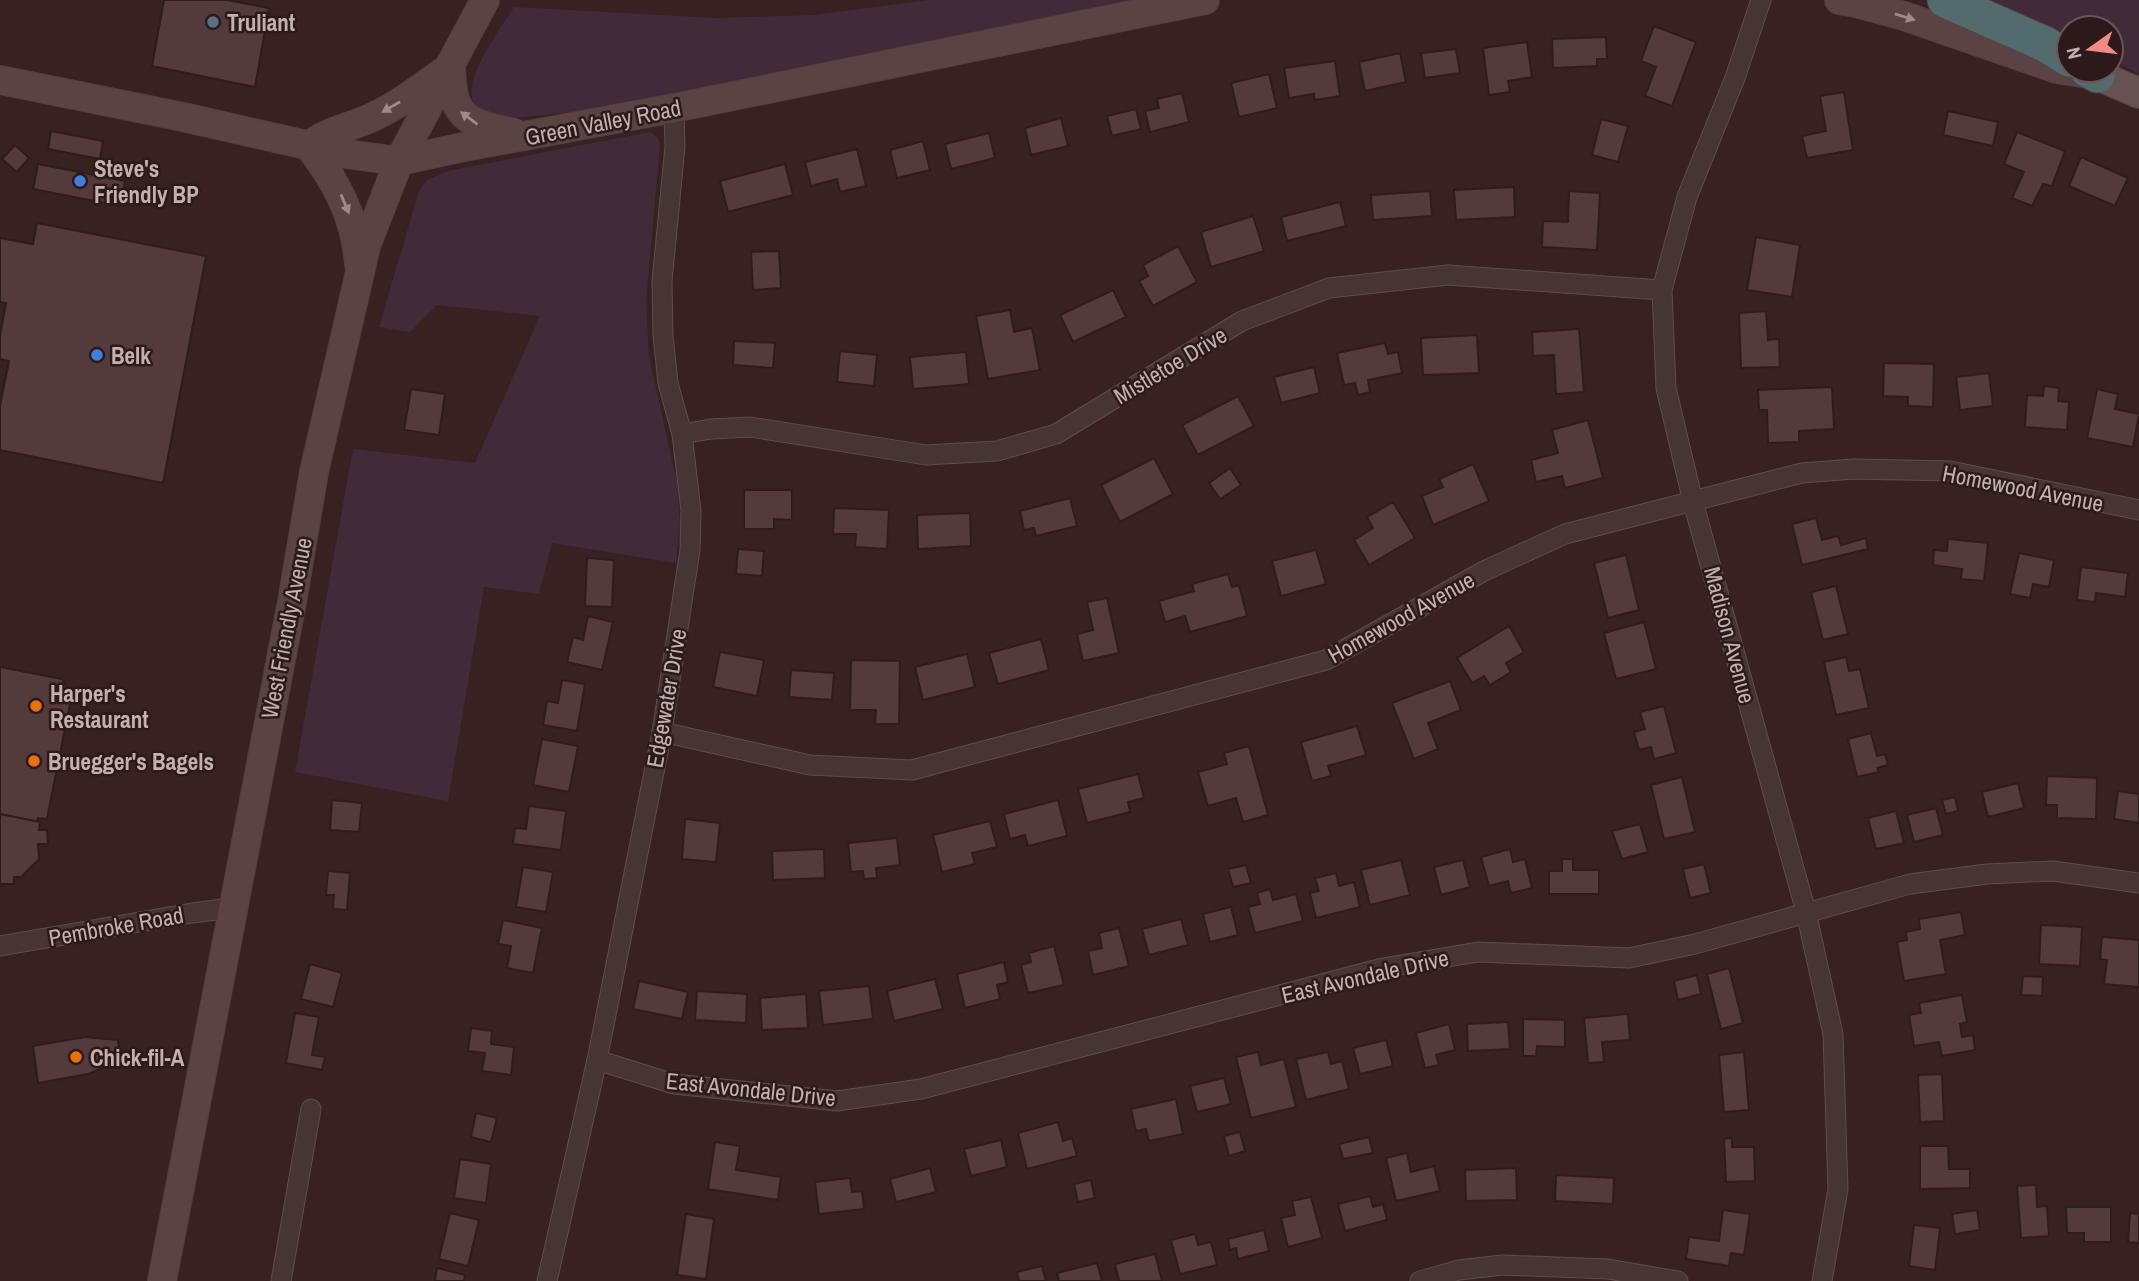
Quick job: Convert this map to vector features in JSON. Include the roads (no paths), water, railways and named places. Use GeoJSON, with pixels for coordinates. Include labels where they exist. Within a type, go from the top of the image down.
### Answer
{"type":"FeatureCollection","features":[{"type":"Feature","properties":{"kind":"highway"},"geometry":{"type":"LineString","coordinates":[[1945,0],[2055,50]]}},
{"type":"Feature","properties":{"kind":"main road","name":"West Friendly Avenue"},"geometry":{"type":"LineString","coordinates":[[162,1281],[292,602],[314,471],[366,246],[398,161],[485,0]]}},
{"type":"Feature","properties":{"kind":"main road","name":"Green Valley Road"},"geometry":{"type":"LineString","coordinates":[[0,80],[367,158],[398,161],[1205,0]]}},
{"type":"Feature","properties":{"kind":"main road"},"geometry":{"type":"LineString","coordinates":[[1839,0],[1904,16],[2055,68]]}},
{"type":"Feature","properties":{"kind":"main road"},"geometry":{"type":"LineString","coordinates":[[359,274],[348,210],[329,173],[309,146],[320,137],[339,132],[399,103],[449,66],[453,98],[464,116],[475,124],[527,136]]}},
{"type":"Feature","properties":{"kind":"main road"},"geometry":{"type":"LineString","coordinates":[[2120,84],[2139,93]]}},
{"type":"Feature","properties":{"kind":"street","name":"Madison Avenue"},"geometry":{"type":"LineString","coordinates":[[1761,0],[1735,78],[1687,197],[1662,290],[1666,388],[1693,502],[1806,912],[1833,1034],[1838,1189],[1822,1281]]}},
{"type":"Feature","properties":{"kind":"street","name":"Edgewater Drive"},"geometry":{"type":"LineString","coordinates":[[547,1281],[597,1060],[662,732],[690,550],[691,511],[682,434],[668,383],[663,321],[662,281],[675,147],[674,108]]}},
{"type":"Feature","properties":{"kind":"street","name":"Mistletoe Drive"},"geometry":{"type":"LineString","coordinates":[[682,434],[750,427],[926,455],[997,451],[1056,434],[1242,321],[1329,288],[1448,275],[1662,290]]}},
{"type":"Feature","properties":{"kind":"street","name":"Homewood Avenue"},"geometry":{"type":"LineString","coordinates":[[662,732],[810,765],[912,769],[1326,660],[1484,572],[1565,534],[1802,473],[1854,469],[1950,471],[2139,510]]}},
{"type":"Feature","properties":{"kind":"street","name":"East Avondale Drive"},"geometry":{"type":"LineString","coordinates":[[597,1060],[674,1084],[837,1101],[922,1089],[1383,968],[1478,951],[1629,958],[1695,944],[1910,884],[1987,874],[2053,871],[2139,883]]}},
{"type":"Feature","properties":{"kind":"street","name":"Pembroke Road"},"geometry":{"type":"LineString","coordinates":[[0,946],[232,908]]}},
{"type":"Feature","properties":{"kind":"street"},"geometry":{"type":"LineString","coordinates":[[281,1281],[311,1110]]}},
{"type":"Feature","properties":{"kind":"street"},"geometry":{"type":"LineString","coordinates":[[1420,1281],[1459,1270],[1502,1265],[1608,1269],[1678,1281]]}},
{"type":"Feature","properties":{"kind":"place","name":"Truliant"},"geometry":{"type":"Point","coordinates":[213,22]}},
{"type":"Feature","properties":{"kind":"place","name":"Steve's Friendly BP"},"geometry":{"type":"Point","coordinates":[80,181]}},
{"type":"Feature","properties":{"kind":"place","name":"Belk"},"geometry":{"type":"Point","coordinates":[97,355]}},
{"type":"Feature","properties":{"kind":"place","name":"Harper's Restaurant"},"geometry":{"type":"Point","coordinates":[36,706]}},
{"type":"Feature","properties":{"kind":"place","name":"Bruegger's Bagels"},"geometry":{"type":"Point","coordinates":[34,761]}},
{"type":"Feature","properties":{"kind":"place","name":"Chick-fil-A"},"geometry":{"type":"Point","coordinates":[76,1057]}}]}
